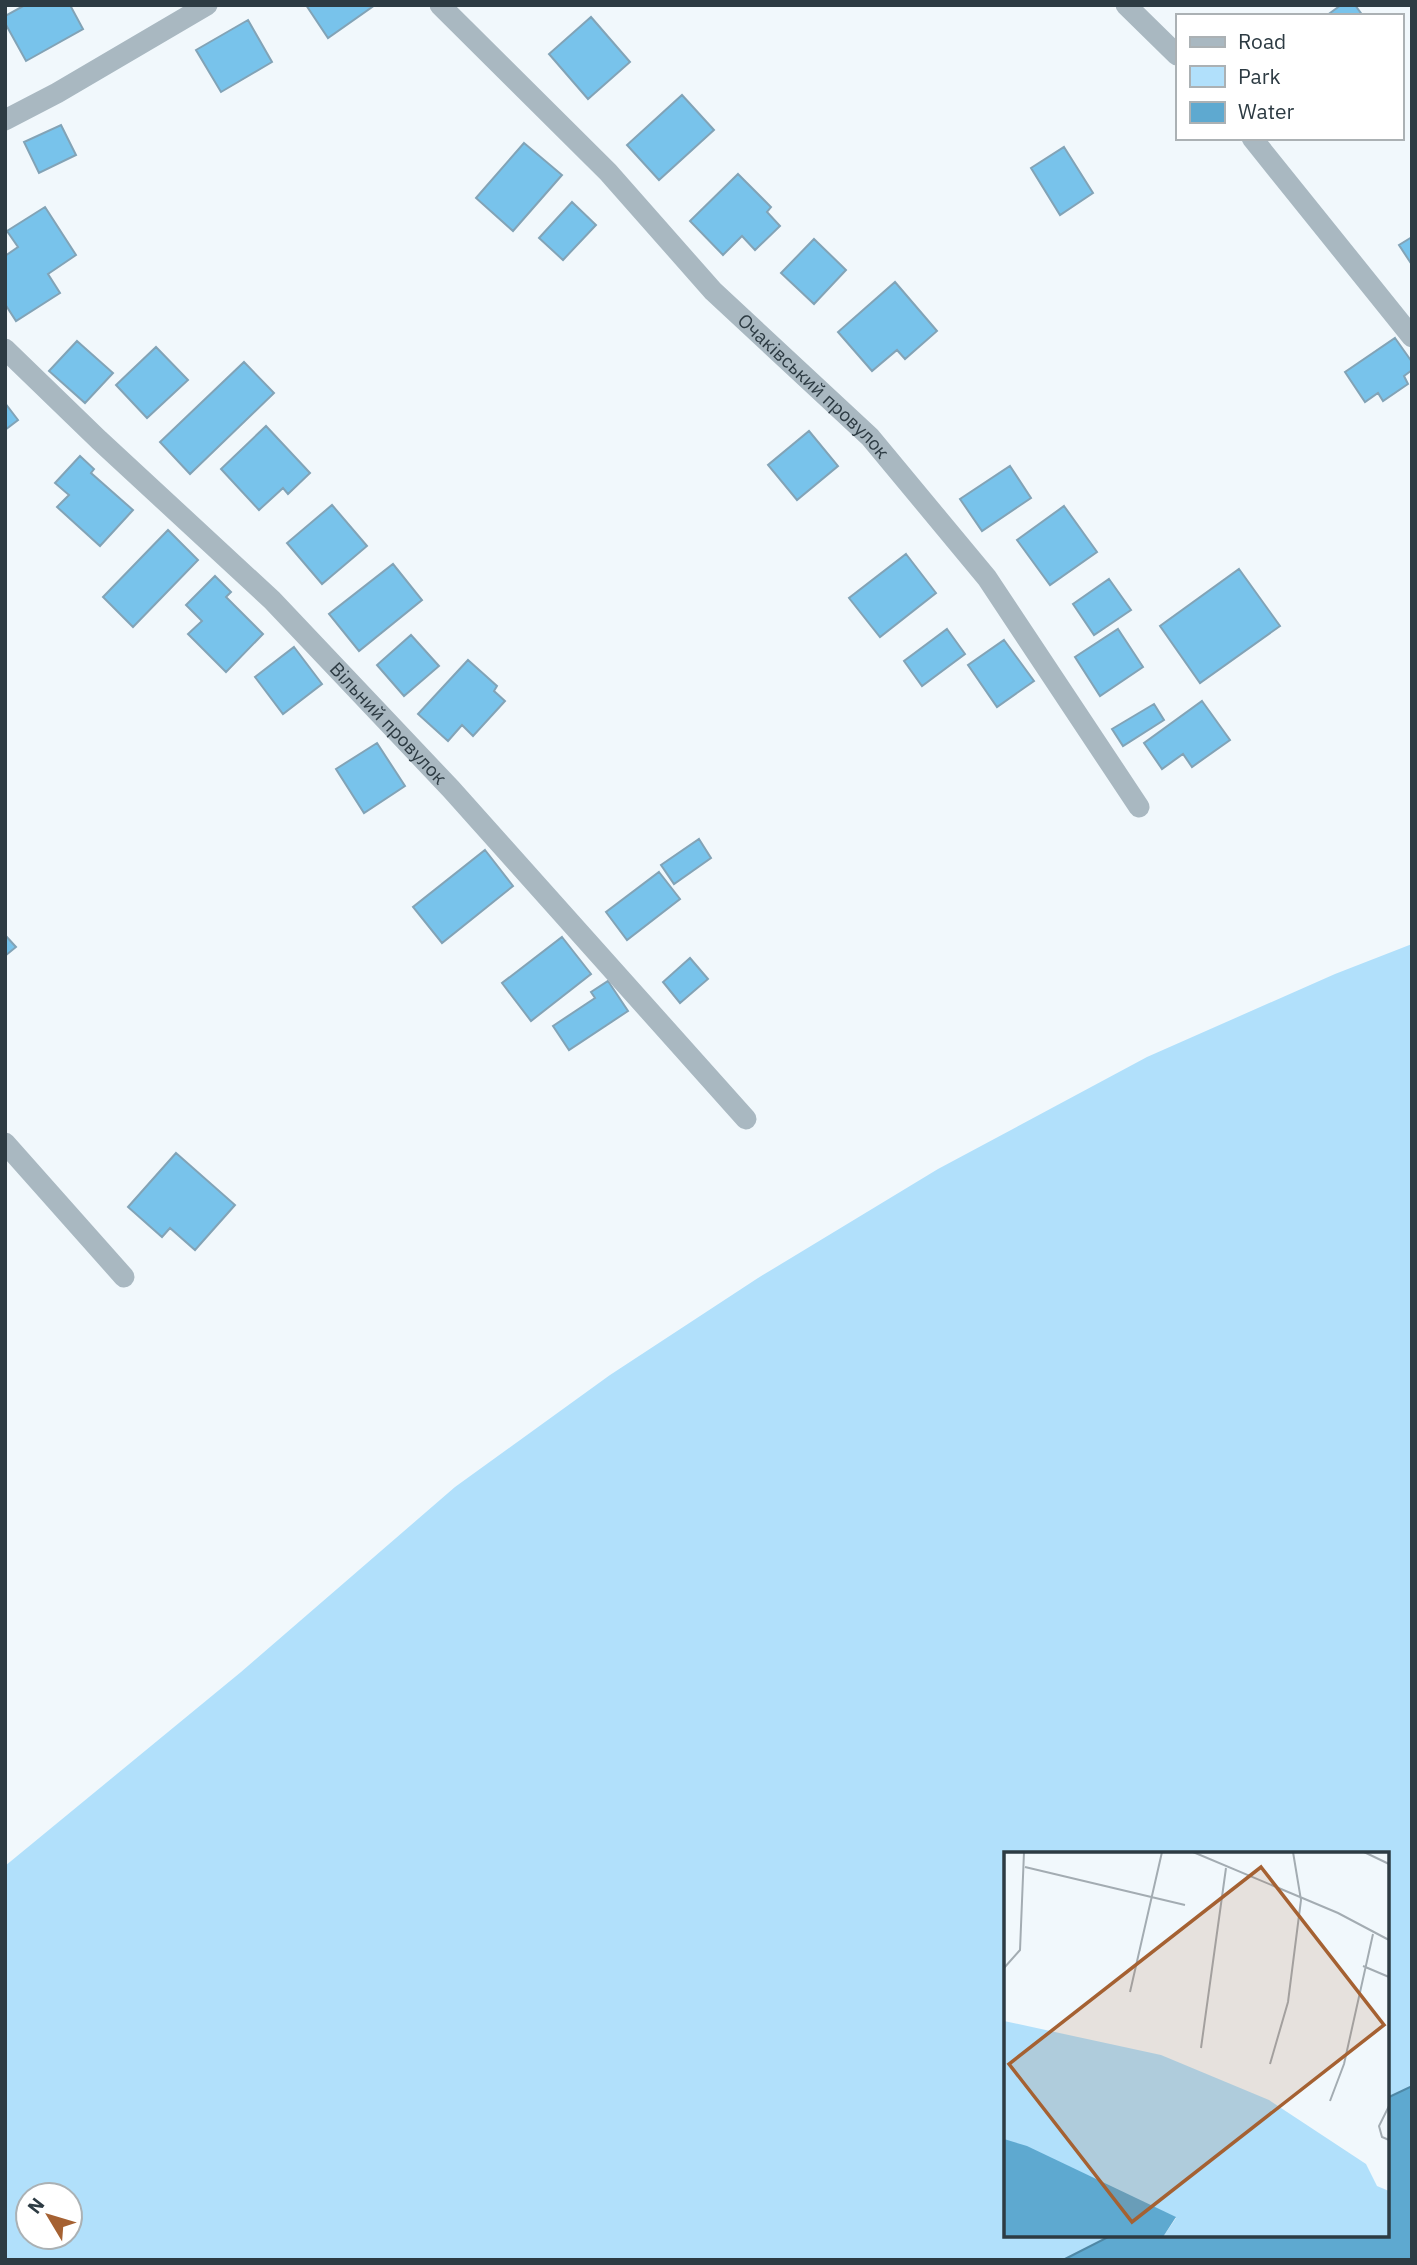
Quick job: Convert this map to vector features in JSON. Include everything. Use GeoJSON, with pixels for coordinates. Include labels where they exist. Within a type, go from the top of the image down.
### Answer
{"type":"FeatureCollection","features":[{"type":"Feature","properties":{"kind":"street"},"geometry":{"type":"LineString","coordinates":[[5,120],[57,93],[207,5]]}},
{"type":"Feature","properties":{"kind":"street","name":"Очаківський провулок"},"geometry":{"type":"LineString","coordinates":[[440,5],[608,172],[713,291],[870,437],[987,578],[1139,807]]}},
{"type":"Feature","properties":{"kind":"street"},"geometry":{"type":"LineString","coordinates":[[1126,5],[1176,54]]}},
{"type":"Feature","properties":{"kind":"street"},"geometry":{"type":"LineString","coordinates":[[1254,140],[1412,337]]}},
{"type":"Feature","properties":{"kind":"street","name":"Вільний провулок"},"geometry":{"type":"LineString","coordinates":[[5,349],[272,600],[451,789],[746,1119]]}},
{"type":"Feature","properties":{"kind":"street"},"geometry":{"type":"LineString","coordinates":[[5,1143],[124,1277]]}},
{"type":"Feature","properties":{"kind":"green space"},"geometry":{"type":"Polygon","coordinates":[[[1412,944],[1412,2086],[1389,2097],[1389,1852],[1004,1852],[1004,2237],[1108,2237],[1063,2260],[5,2260],[5,1866],[241,1672],[455,1487],[610,1375],[758,1278],[938,1169],[1147,1057],[1335,974],[1412,944]]]}},
{"type":"Feature","properties":{"kind":"water"},"geometry":{"type":"Polygon","coordinates":[[[1412,2086],[1412,2260],[1063,2260],[1108,2237],[1389,2237],[1389,2097],[1412,2086]]]}},
{"type":"Feature","properties":{"kind":"building"},"geometry":{"type":"Polygon","coordinates":[[[25,5],[70,5],[83,29],[26,61],[5,23],[5,16],[25,5]]]}},
{"type":"Feature","properties":{"kind":"building"},"geometry":{"type":"Polygon","coordinates":[[[306,5],[375,5],[328,38],[306,5]]]}},
{"type":"Feature","properties":{"kind":"building"},"geometry":{"type":"Polygon","coordinates":[[[1341,5],[1355,5],[1362,14],[1329,14],[1341,5]]]}},
{"type":"Feature","properties":{"kind":"building"},"geometry":{"type":"Polygon","coordinates":[[[591,17],[630,62],[588,99],[549,54],[591,17]]]}},
{"type":"Feature","properties":{"kind":"building"},"geometry":{"type":"Polygon","coordinates":[[[248,20],[272,62],[221,92],[196,50],[248,20]]]}},
{"type":"Feature","properties":{"kind":"building"},"geometry":{"type":"Polygon","coordinates":[[[682,95],[714,130],[659,180],[627,145],[682,95]]]}},
{"type":"Feature","properties":{"kind":"building"},"geometry":{"type":"Polygon","coordinates":[[[61,125],[76,155],[39,173],[24,142],[61,125]]]}},
{"type":"Feature","properties":{"kind":"building"},"geometry":{"type":"Polygon","coordinates":[[[524,143],[562,175],[513,231],[476,198],[524,143]]]}},
{"type":"Feature","properties":{"kind":"building"},"geometry":{"type":"Polygon","coordinates":[[[1064,147],[1093,193],[1060,215],[1031,168],[1064,147]]]}},
{"type":"Feature","properties":{"kind":"building"},"geometry":{"type":"Polygon","coordinates":[[[738,174],[771,207],[767,212],[780,226],[755,250],[742,236],[723,255],[690,221],[738,174]]]}},
{"type":"Feature","properties":{"kind":"building"},"geometry":{"type":"Polygon","coordinates":[[[572,202],[596,225],[563,260],[539,238],[572,202]]]}},
{"type":"Feature","properties":{"kind":"building"},"geometry":{"type":"Polygon","coordinates":[[[45,207],[76,255],[48,274],[60,293],[16,321],[5,304],[5,256],[18,247],[7,231],[45,207]]]}},
{"type":"Feature","properties":{"kind":"building"},"geometry":{"type":"Polygon","coordinates":[[[1412,237],[1412,265],[1399,245],[1412,237]]]}},
{"type":"Feature","properties":{"kind":"building"},"geometry":{"type":"Polygon","coordinates":[[[814,239],[846,270],[814,304],[781,273],[814,239]]]}},
{"type":"Feature","properties":{"kind":"building"},"geometry":{"type":"Polygon","coordinates":[[[895,282],[937,331],[905,359],[897,350],[872,371],[838,332],[895,282]]]}},
{"type":"Feature","properties":{"kind":"building"},"geometry":{"type":"Polygon","coordinates":[[[1395,338],[1412,362],[1412,370],[1404,376],[1408,384],[1383,401],[1378,393],[1365,402],[1345,372],[1395,338]]]}},
{"type":"Feature","properties":{"kind":"building"},"geometry":{"type":"Polygon","coordinates":[[[77,341],[113,373],[85,403],[49,371],[77,341]]]}},
{"type":"Feature","properties":{"kind":"building"},"geometry":{"type":"Polygon","coordinates":[[[156,347],[188,380],[147,418],[116,385],[156,347]]]}},
{"type":"Feature","properties":{"kind":"building"},"geometry":{"type":"Polygon","coordinates":[[[244,362],[274,393],[190,474],[160,442],[244,362]]]}},
{"type":"Feature","properties":{"kind":"building"},"geometry":{"type":"Polygon","coordinates":[[[5,403],[18,420],[5,430],[5,403]]]}},
{"type":"Feature","properties":{"kind":"building"},"geometry":{"type":"Polygon","coordinates":[[[266,426],[310,473],[288,494],[283,488],[259,510],[221,469],[266,426]]]}},
{"type":"Feature","properties":{"kind":"building"},"geometry":{"type":"Polygon","coordinates":[[[809,431],[838,466],[797,500],[768,465],[809,431]]]}},
{"type":"Feature","properties":{"kind":"building"},"geometry":{"type":"Polygon","coordinates":[[[80,456],[94,469],[91,473],[133,510],[100,546],[57,507],[69,495],[55,483],[80,456]]]}},
{"type":"Feature","properties":{"kind":"building"},"geometry":{"type":"Polygon","coordinates":[[[1010,466],[1031,498],[982,531],[960,499],[1010,466]]]}},
{"type":"Feature","properties":{"kind":"building"},"geometry":{"type":"Polygon","coordinates":[[[332,505],[367,546],[322,584],[287,543],[332,505]]]}},
{"type":"Feature","properties":{"kind":"building"},"geometry":{"type":"Polygon","coordinates":[[[1064,506],[1097,552],[1050,585],[1017,540],[1064,506]]]}},
{"type":"Feature","properties":{"kind":"building"},"geometry":{"type":"Polygon","coordinates":[[[168,530],[198,560],[133,627],[103,597],[168,530]]]}},
{"type":"Feature","properties":{"kind":"building"},"geometry":{"type":"Polygon","coordinates":[[[906,554],[936,593],[880,637],[849,598],[906,554]]]}},
{"type":"Feature","properties":{"kind":"building"},"geometry":{"type":"Polygon","coordinates":[[[393,564],[422,600],[359,651],[329,614],[393,564]]]}},
{"type":"Feature","properties":{"kind":"building"},"geometry":{"type":"Polygon","coordinates":[[[1239,569],[1280,626],[1200,683],[1160,626],[1239,569]]]}},
{"type":"Feature","properties":{"kind":"building"},"geometry":{"type":"Polygon","coordinates":[[[215,576],[231,592],[226,597],[263,634],[226,672],[188,634],[202,621],[186,605],[215,576]]]}},
{"type":"Feature","properties":{"kind":"building"},"geometry":{"type":"Polygon","coordinates":[[[1109,579],[1131,610],[1094,635],[1073,604],[1109,579]]]}},
{"type":"Feature","properties":{"kind":"building"},"geometry":{"type":"Polygon","coordinates":[[[947,629],[965,654],[922,686],[904,661],[947,629]]]}},
{"type":"Feature","properties":{"kind":"building"},"geometry":{"type":"Polygon","coordinates":[[[1118,629],[1143,667],[1100,696],[1075,657],[1118,629]]]}},
{"type":"Feature","properties":{"kind":"building"},"geometry":{"type":"Polygon","coordinates":[[[411,635],[439,666],[404,696],[377,665],[411,635]]]}},
{"type":"Feature","properties":{"kind":"building"},"geometry":{"type":"Polygon","coordinates":[[[1004,640],[1034,681],[997,707],[968,665],[1004,640]]]}},
{"type":"Feature","properties":{"kind":"building"},"geometry":{"type":"Polygon","coordinates":[[[294,647],[322,684],[283,714],[255,677],[294,647]]]}},
{"type":"Feature","properties":{"kind":"building"},"geometry":{"type":"Polygon","coordinates":[[[468,660],[497,686],[494,691],[505,701],[473,736],[462,725],[448,741],[418,714],[468,660]]]}},
{"type":"Feature","properties":{"kind":"building"},"geometry":{"type":"Polygon","coordinates":[[[1202,701],[1230,740],[1192,767],[1183,754],[1162,769],[1144,743],[1202,701]]]}},
{"type":"Feature","properties":{"kind":"building"},"geometry":{"type":"Polygon","coordinates":[[[1154,704],[1164,720],[1123,746],[1112,729],[1154,704]]]}},
{"type":"Feature","properties":{"kind":"building"},"geometry":{"type":"Polygon","coordinates":[[[377,743],[405,786],[364,813],[336,769],[377,743]]]}},
{"type":"Feature","properties":{"kind":"building"},"geometry":{"type":"Polygon","coordinates":[[[699,839],[711,858],[674,884],[661,865],[699,839]]]}},
{"type":"Feature","properties":{"kind":"building"},"geometry":{"type":"Polygon","coordinates":[[[485,850],[513,886],[442,943],[413,907],[485,850]]]}},
{"type":"Feature","properties":{"kind":"building"},"geometry":{"type":"Polygon","coordinates":[[[659,872],[680,899],[627,940],[606,912],[659,872]]]}},
{"type":"Feature","properties":{"kind":"building"},"geometry":{"type":"Polygon","coordinates":[[[5,935],[16,947],[5,956],[5,935]]]}},
{"type":"Feature","properties":{"kind":"building"},"geometry":{"type":"Polygon","coordinates":[[[562,937],[591,974],[531,1021],[502,983],[562,937]]]}},
{"type":"Feature","properties":{"kind":"building"},"geometry":{"type":"Polygon","coordinates":[[[690,958],[708,979],[680,1003],[663,982],[690,958]]]}},
{"type":"Feature","properties":{"kind":"building"},"geometry":{"type":"Polygon","coordinates":[[[608,981],[628,1011],[569,1050],[553,1026],[595,998],[591,992],[608,981]]]}},
{"type":"Feature","properties":{"kind":"building"},"geometry":{"type":"Polygon","coordinates":[[[176,1153],[235,1205],[195,1250],[170,1228],[162,1237],[128,1207],[176,1153]]]}}]}
